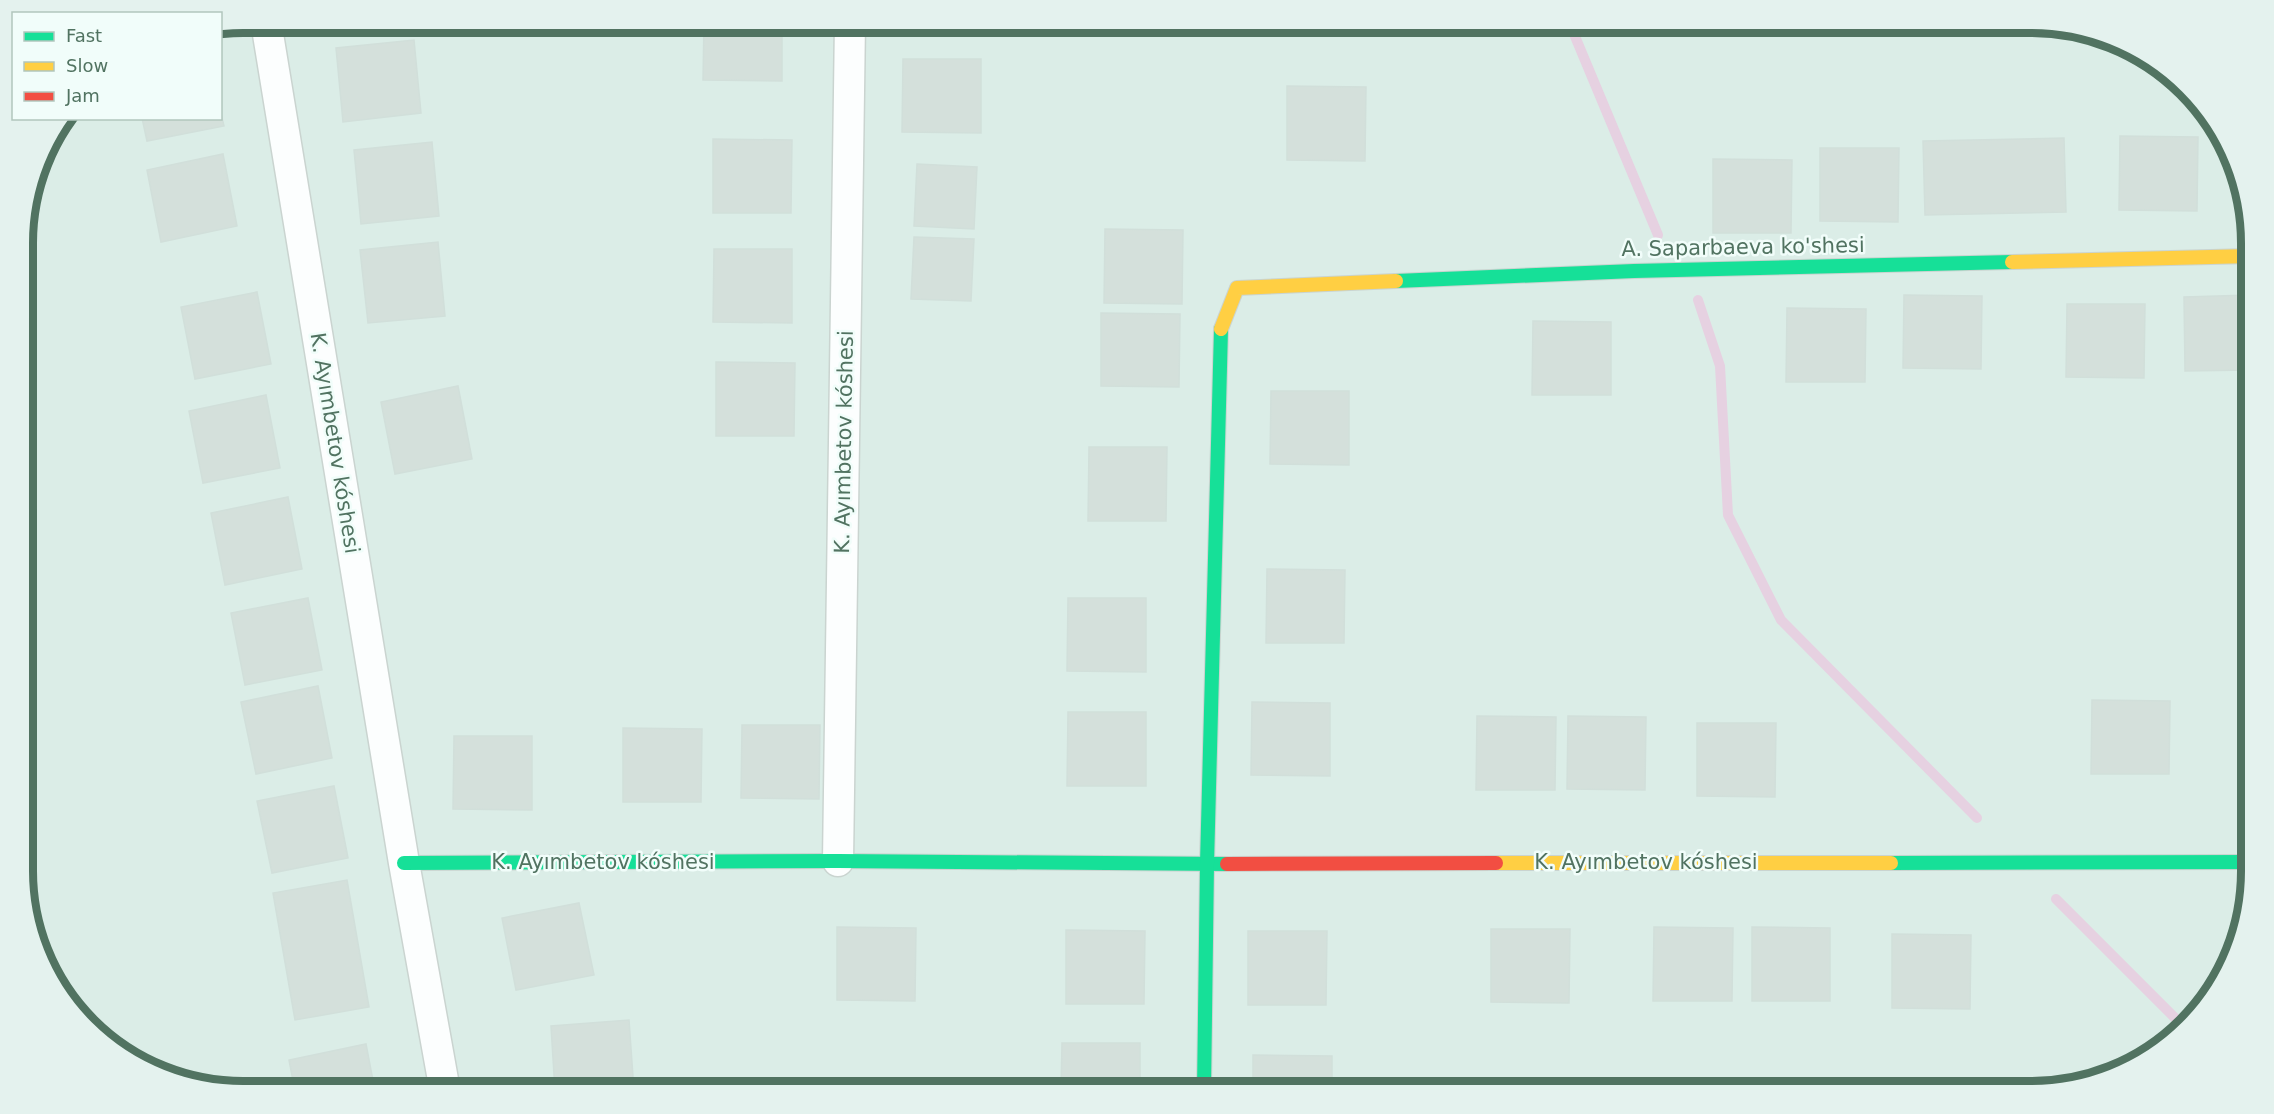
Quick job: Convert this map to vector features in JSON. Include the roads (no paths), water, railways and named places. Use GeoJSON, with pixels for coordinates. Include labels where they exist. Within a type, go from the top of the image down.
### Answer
{"type":"FeatureCollection","features":[{"type":"Feature","properties":{"kind":"street","name":"K. Ayımbetov kóshesi"},"geometry":{"type":"LineString","coordinates":[[268,33],[404,863],[443,1081]]}},
{"type":"Feature","properties":{"kind":"street","name":"K. Ayımbetov kóshesi"},"geometry":{"type":"LineString","coordinates":[[838,861],[850,33]]}},
{"type":"Feature","properties":{"kind":"street","name":"A. Saparbaeva ko'shesi"},"geometry":{"type":"LineString","coordinates":[[1207,864],[1221,328],[1237,288],[1634,271],[2241,256]]}},
{"type":"Feature","properties":{"kind":"street","name":"K. Ayımbetov kóshesi"},"geometry":{"type":"LineString","coordinates":[[404,863],[838,861],[1207,864],[2085,860],[2241,862]]}},
{"type":"Feature","properties":{"kind":"street"},"geometry":{"type":"LineString","coordinates":[[1204,1081],[1207,864]]}},
{"type":"Feature","properties":{"kind":"waterway"},"geometry":{"type":"LineString","coordinates":[[1574,33],[1658,235]]}},
{"type":"Feature","properties":{"kind":"waterway"},"geometry":{"type":"LineString","coordinates":[[1698,300],[1720,366],[1728,515],[1781,620],[1977,818]]}},
{"type":"Feature","properties":{"kind":"waterway"},"geometry":{"type":"LineString","coordinates":[[2056,899],[2178,1021]]}}]}
